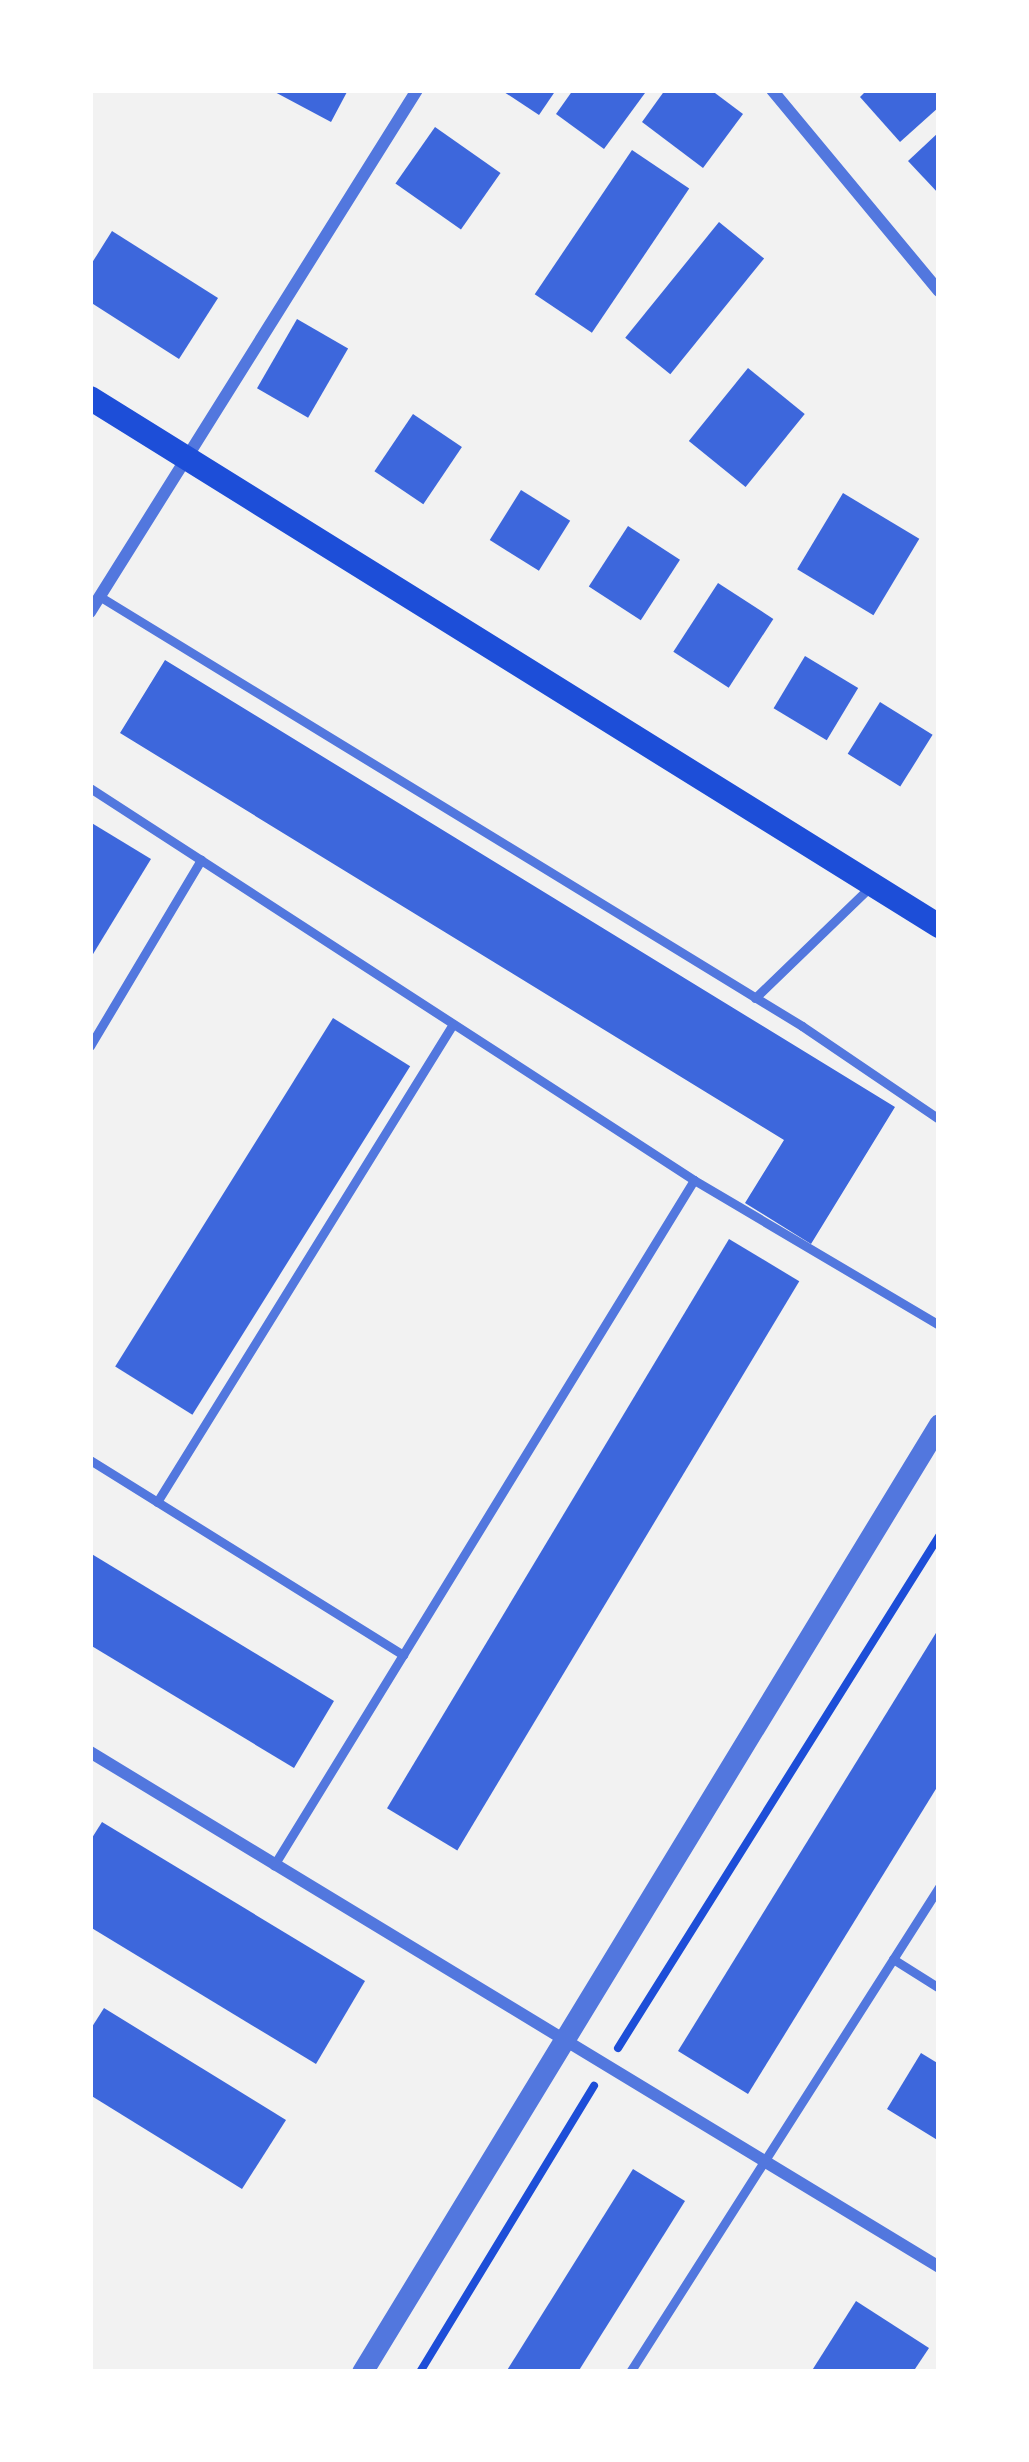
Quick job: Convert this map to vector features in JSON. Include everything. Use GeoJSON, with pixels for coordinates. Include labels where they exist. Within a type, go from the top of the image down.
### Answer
{"type":"FeatureCollection","features":[{"type":"Feature","properties":{"kind":"main road"},"geometry":{"type":"LineString","coordinates":[[90,398],[939,926]]}},
{"type":"Feature","properties":{"kind":"street"},"geometry":{"type":"LineString","coordinates":[[90,612],[184,455],[417,90]]}},
{"type":"Feature","properties":{"kind":"street"},"geometry":{"type":"LineString","coordinates":[[772,90],[939,291]]}},
{"type":"Feature","properties":{"kind":"street"},"geometry":{"type":"LineString","coordinates":[[362,2372],[939,1424]]}},
{"type":"Feature","properties":{"kind":"street"},"geometry":{"type":"LineString","coordinates":[[90,1752],[939,2267]]}},
{"type":"Feature","properties":{"kind":"lane"},"geometry":{"type":"LineString","coordinates":[[99,596],[754,998],[939,1120]]}},
{"type":"Feature","properties":{"kind":"lane"},"geometry":{"type":"LineString","coordinates":[[90,788],[694,1180],[939,1325]]}},
{"type":"Feature","properties":{"kind":"lane"},"geometry":{"type":"LineString","coordinates":[[90,1046],[201,860]]}},
{"type":"Feature","properties":{"kind":"lane"},"geometry":{"type":"LineString","coordinates":[[754,998],[872,884]]}},
{"type":"Feature","properties":{"kind":"lane"},"geometry":{"type":"LineString","coordinates":[[157,1502],[453,1024]]}},
{"type":"Feature","properties":{"kind":"lane"},"geometry":{"type":"LineString","coordinates":[[274,1865],[694,1180]]}},
{"type":"Feature","properties":{"kind":"lane"},"geometry":{"type":"LineString","coordinates":[[90,1460],[403,1655]]}},
{"type":"Feature","properties":{"kind":"lane"},"geometry":{"type":"LineString","coordinates":[[630,2372],[939,1887]]}},
{"type":"Feature","properties":{"kind":"lane"},"geometry":{"type":"LineString","coordinates":[[893,1960],[939,1988]]}},
{"type":"Feature","properties":{"kind":"path"},"geometry":{"type":"LineString","coordinates":[[420,2372],[939,1536]]}},
{"type":"Feature","properties":{"kind":"building"},"geometry":{"type":"Polygon","coordinates":[[[271,90],[348,90],[331,122],[271,90]]]}},
{"type":"Feature","properties":{"kind":"building"},"geometry":{"type":"Polygon","coordinates":[[[501,90],[556,90],[539,115],[501,90]]]}},
{"type":"Feature","properties":{"kind":"building"},"geometry":{"type":"Polygon","coordinates":[[[573,90],[645,93],[604,149],[556,114],[573,90]]]}},
{"type":"Feature","properties":{"kind":"building"},"geometry":{"type":"Polygon","coordinates":[[[665,90],[711,90],[743,114],[703,168],[642,122],[665,90]]]}},
{"type":"Feature","properties":{"kind":"building"},"geometry":{"type":"Polygon","coordinates":[[[867,90],[939,90],[939,107],[900,142],[860,97],[867,90]]]}},
{"type":"Feature","properties":{"kind":"building"},"geometry":{"type":"Polygon","coordinates":[[[435,127],[501,173],[461,229],[395,184],[435,127]]]}},
{"type":"Feature","properties":{"kind":"building"},"geometry":{"type":"Polygon","coordinates":[[[939,132],[939,194],[908,161],[939,132]]]}},
{"type":"Feature","properties":{"kind":"building"},"geometry":{"type":"Polygon","coordinates":[[[632,150],[689,189],[592,333],[535,294],[632,150]]]}},
{"type":"Feature","properties":{"kind":"building"},"geometry":{"type":"Polygon","coordinates":[[[719,222],[764,259],[670,374],[625,338],[719,222]]]}},
{"type":"Feature","properties":{"kind":"building"},"geometry":{"type":"Polygon","coordinates":[[[112,231],[218,298],[179,359],[90,302],[90,266],[112,231]]]}},
{"type":"Feature","properties":{"kind":"building"},"geometry":{"type":"Polygon","coordinates":[[[297,319],[348,348],[308,418],[257,388],[297,319]]]}},
{"type":"Feature","properties":{"kind":"building"},"geometry":{"type":"Polygon","coordinates":[[[748,368],[805,414],[746,487],[689,441],[748,368]]]}},
{"type":"Feature","properties":{"kind":"building"},"geometry":{"type":"Polygon","coordinates":[[[413,414],[462,447],[423,504],[374,471],[413,414]]]}},
{"type":"Feature","properties":{"kind":"building"},"geometry":{"type":"Polygon","coordinates":[[[521,490],[570,521],[539,571],[490,540],[521,490]]]}},
{"type":"Feature","properties":{"kind":"building"},"geometry":{"type":"Polygon","coordinates":[[[843,493],[919,539],[873,615],[797,569],[843,493]]]}},
{"type":"Feature","properties":{"kind":"building"},"geometry":{"type":"Polygon","coordinates":[[[628,526],[680,560],[641,620],[589,586],[628,526]]]}},
{"type":"Feature","properties":{"kind":"building"},"geometry":{"type":"Polygon","coordinates":[[[718,583],[773,619],[729,688],[673,652],[718,583]]]}},
{"type":"Feature","properties":{"kind":"building"},"geometry":{"type":"Polygon","coordinates":[[[805,656],[858,688],[827,740],[774,708],[805,656]]]}},
{"type":"Feature","properties":{"kind":"building"},"geometry":{"type":"Polygon","coordinates":[[[165,660],[895,1107],[811,1244],[745,1203],[784,1140],[120,733],[165,660]]]}},
{"type":"Feature","properties":{"kind":"building"},"geometry":{"type":"Polygon","coordinates":[[[880,702],[933,735],[900,787],[848,754],[880,702]]]}},
{"type":"Feature","properties":{"kind":"building"},"geometry":{"type":"Polygon","coordinates":[[[90,822],[151,859],[90,959],[90,822]]]}},
{"type":"Feature","properties":{"kind":"building"},"geometry":{"type":"Polygon","coordinates":[[[333,1018],[410,1066],[192,1415],[115,1367],[333,1018]]]}},
{"type":"Feature","properties":{"kind":"building"},"geometry":{"type":"Polygon","coordinates":[[[729,1239],[799,1281],[457,1850],[387,1808],[729,1239]]]}},
{"type":"Feature","properties":{"kind":"building"},"geometry":{"type":"Polygon","coordinates":[[[90,1553],[334,1701],[294,1768],[90,1645],[90,1553]]]}},
{"type":"Feature","properties":{"kind":"building"},"geometry":{"type":"Polygon","coordinates":[[[939,1628],[939,1784],[748,2094],[678,2051],[939,1628]]]}},
{"type":"Feature","properties":{"kind":"building"},"geometry":{"type":"Polygon","coordinates":[[[102,1822],[365,1981],[316,2064],[90,1927],[90,1841],[102,1822]]]}},
{"type":"Feature","properties":{"kind":"building"},"geometry":{"type":"Polygon","coordinates":[[[104,2008],[286,2120],[242,2189],[90,2095],[90,2030],[104,2008]]]}},
{"type":"Feature","properties":{"kind":"building"},"geometry":{"type":"Polygon","coordinates":[[[921,2053],[939,2064],[939,2141],[887,2109],[921,2053]]]}},
{"type":"Feature","properties":{"kind":"building"},"geometry":{"type":"Polygon","coordinates":[[[633,2169],[685,2201],[578,2372],[506,2372],[633,2169]]]}},
{"type":"Feature","properties":{"kind":"building"},"geometry":{"type":"Polygon","coordinates":[[[856,2301],[929,2348],[913,2372],[811,2372],[856,2301]]]}}]}
